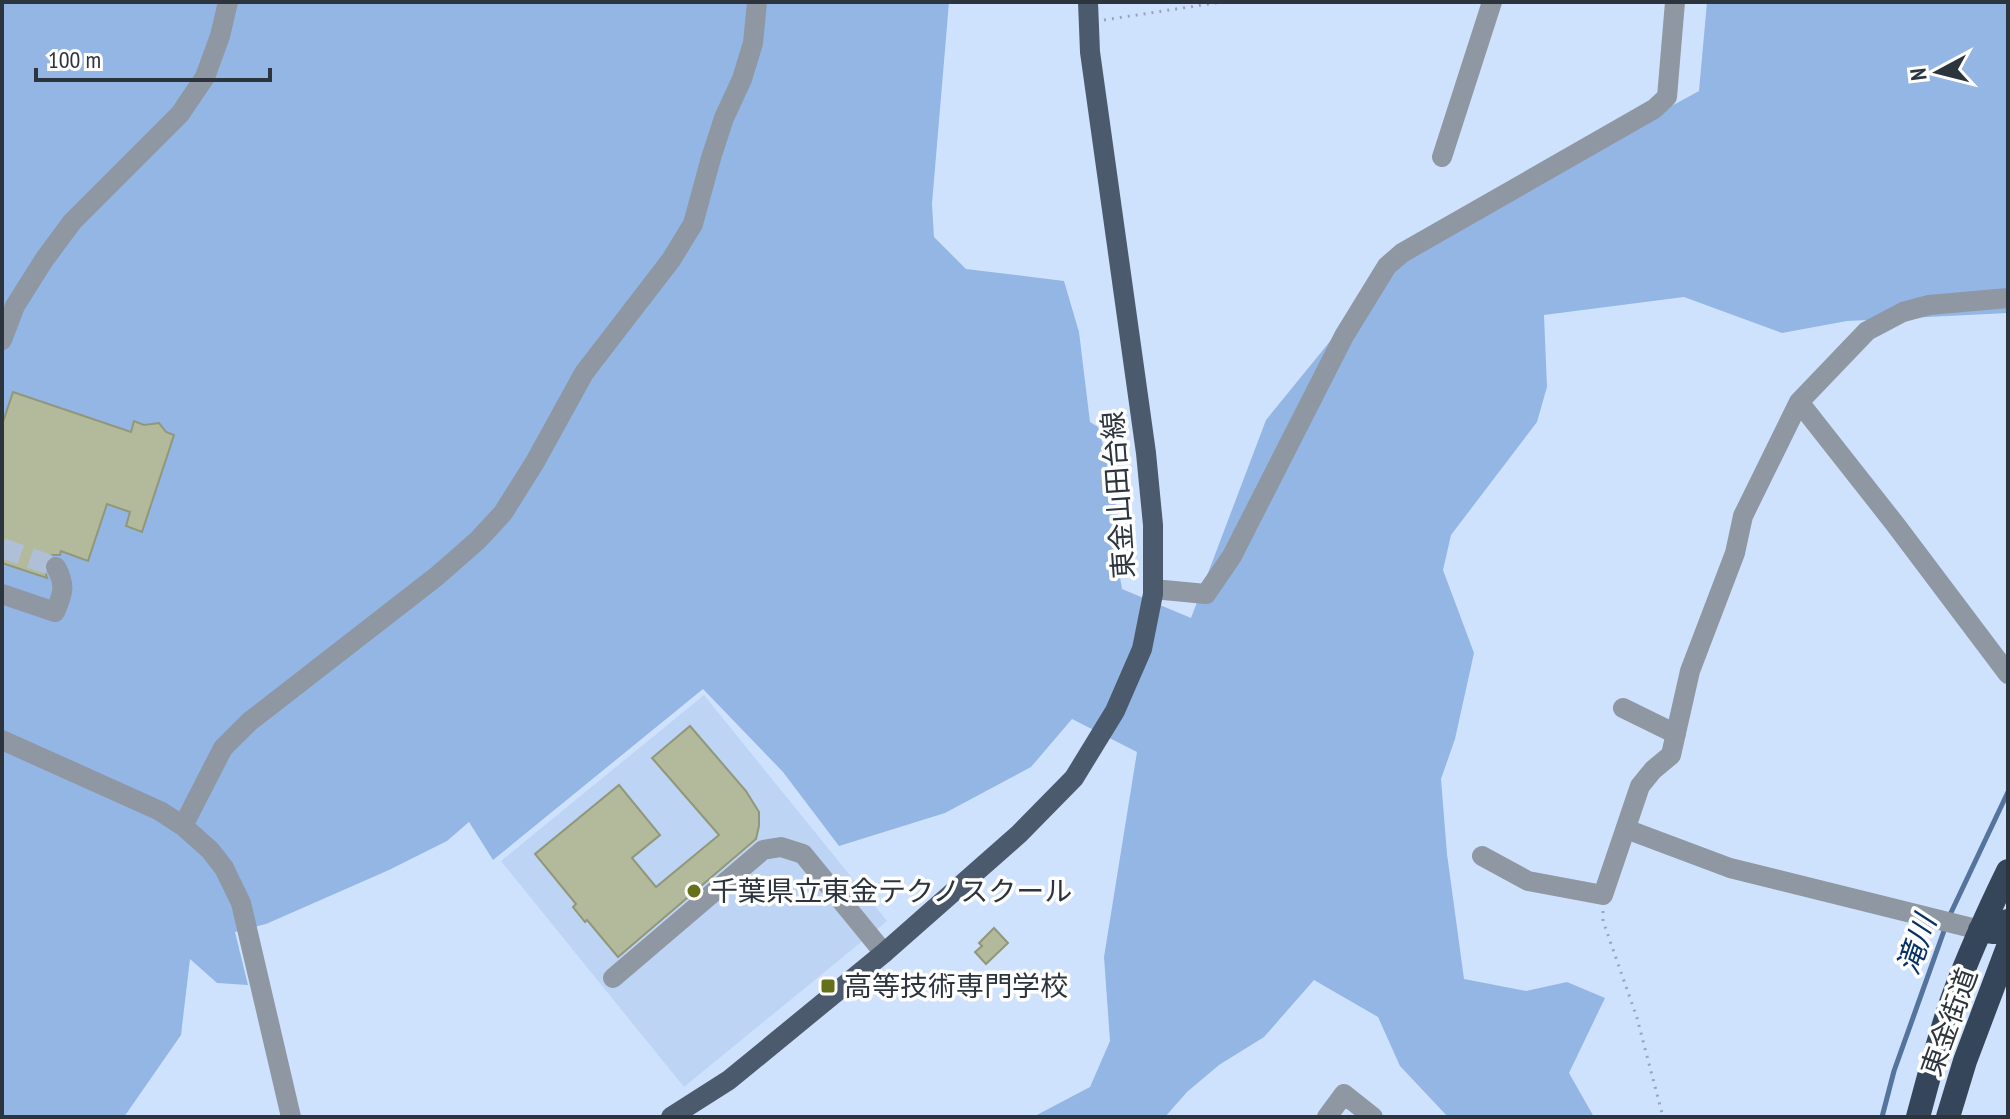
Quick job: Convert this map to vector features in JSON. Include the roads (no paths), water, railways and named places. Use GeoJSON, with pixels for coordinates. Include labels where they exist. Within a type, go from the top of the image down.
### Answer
{"type":"FeatureCollection","features":[{"type":"Feature","properties":{"kind":"highway","name":"東金街道"},"geometry":{"type":"LineString","coordinates":[[1918,1117],[1953,998],[2008,871]]}},
{"type":"Feature","properties":{"kind":"highway"},"geometry":{"type":"LineString","coordinates":[[1980,930],[2002,931],[2008,921]]}},
{"type":"Feature","properties":{"kind":"highway","name":"東金街道"},"geometry":{"type":"LineString","coordinates":[[1948,1117],[1965,1061],[2008,947]]}},
{"type":"Feature","properties":{"kind":"main road","name":"東金山田台線"},"geometry":{"type":"LineString","coordinates":[[671,1117],[729,1080],[884,953],[1019,834],[1074,778],[1115,711],[1142,649],[1153,589],[1153,525],[1146,453],[1092,67],[1088,12]]}},
{"type":"Feature","properties":{"kind":"street"},"geometry":{"type":"LineString","coordinates":[[2,340],[15,306],[72,222],[180,114],[205,77],[228,2]]}},
{"type":"Feature","properties":{"kind":"street"},"geometry":{"type":"LineString","coordinates":[[183,826],[223,748],[249,722],[437,576],[503,513],[584,373],[671,260],[693,224],[724,118],[742,79],[753,43],[757,2]]}},
{"type":"Feature","properties":{"kind":"street"},"geometry":{"type":"LineString","coordinates":[[1442,157],[1492,2]]}},
{"type":"Feature","properties":{"kind":"street"},"geometry":{"type":"LineString","coordinates":[[1153,589],[1206,594],[1232,556],[1344,336],[1387,266],[1402,253],[1654,109],[1667,97],[1675,2]]}},
{"type":"Feature","properties":{"kind":"street"},"geometry":{"type":"LineString","coordinates":[[1482,856],[1528,881],[1603,895],[1640,786],[1671,755],[1690,671],[1735,553],[1743,516],[1799,402],[1867,331],[1903,312],[1929,305],[2008,298]]}},
{"type":"Feature","properties":{"kind":"street"},"geometry":{"type":"LineString","coordinates":[[1799,402],[2008,674]]}},
{"type":"Feature","properties":{"kind":"street"},"geometry":{"type":"LineString","coordinates":[[2,594],[55,612],[62,597],[63,579],[56,567]]}},
{"type":"Feature","properties":{"kind":"street"},"geometry":{"type":"LineString","coordinates":[[1623,708],[1676,734]]}},
{"type":"Feature","properties":{"kind":"street"},"geometry":{"type":"LineString","coordinates":[[2,740],[160,811],[210,850],[224,868],[241,903],[291,1117]]}},
{"type":"Feature","properties":{"kind":"street"},"geometry":{"type":"LineString","coordinates":[[1626,829],[1730,868],[1980,930]]}},
{"type":"Feature","properties":{"kind":"street"},"geometry":{"type":"LineString","coordinates":[[613,978],[763,850],[781,847],[803,854],[884,953]]}},
{"type":"Feature","properties":{"kind":"street"},"geometry":{"type":"LineString","coordinates":[[1327,1117],[1344,1094],[1373,1117]]}},
{"type":"Feature","properties":{"kind":"waterway","name":"滝川"},"geometry":{"type":"LineString","coordinates":[[1948,919],[2008,792]]}},
{"type":"Feature","properties":{"kind":"waterway","name":"滝川"},"geometry":{"type":"LineString","coordinates":[[1882,1117],[1894,1071],[1945,928]]}},
{"type":"Feature","properties":{"kind":"tunnel"},"geometry":{"type":"LineString","coordinates":[[2,548],[56,567]]}},
{"type":"Feature","properties":{"kind":"place","name":"千葉県立東金テクノスクール"},"geometry":{"type":"Point","coordinates":[694,891]}},
{"type":"Feature","properties":{"kind":"place","name":"高等技術専門学校"},"geometry":{"type":"Point","coordinates":[828,986]}}]}
